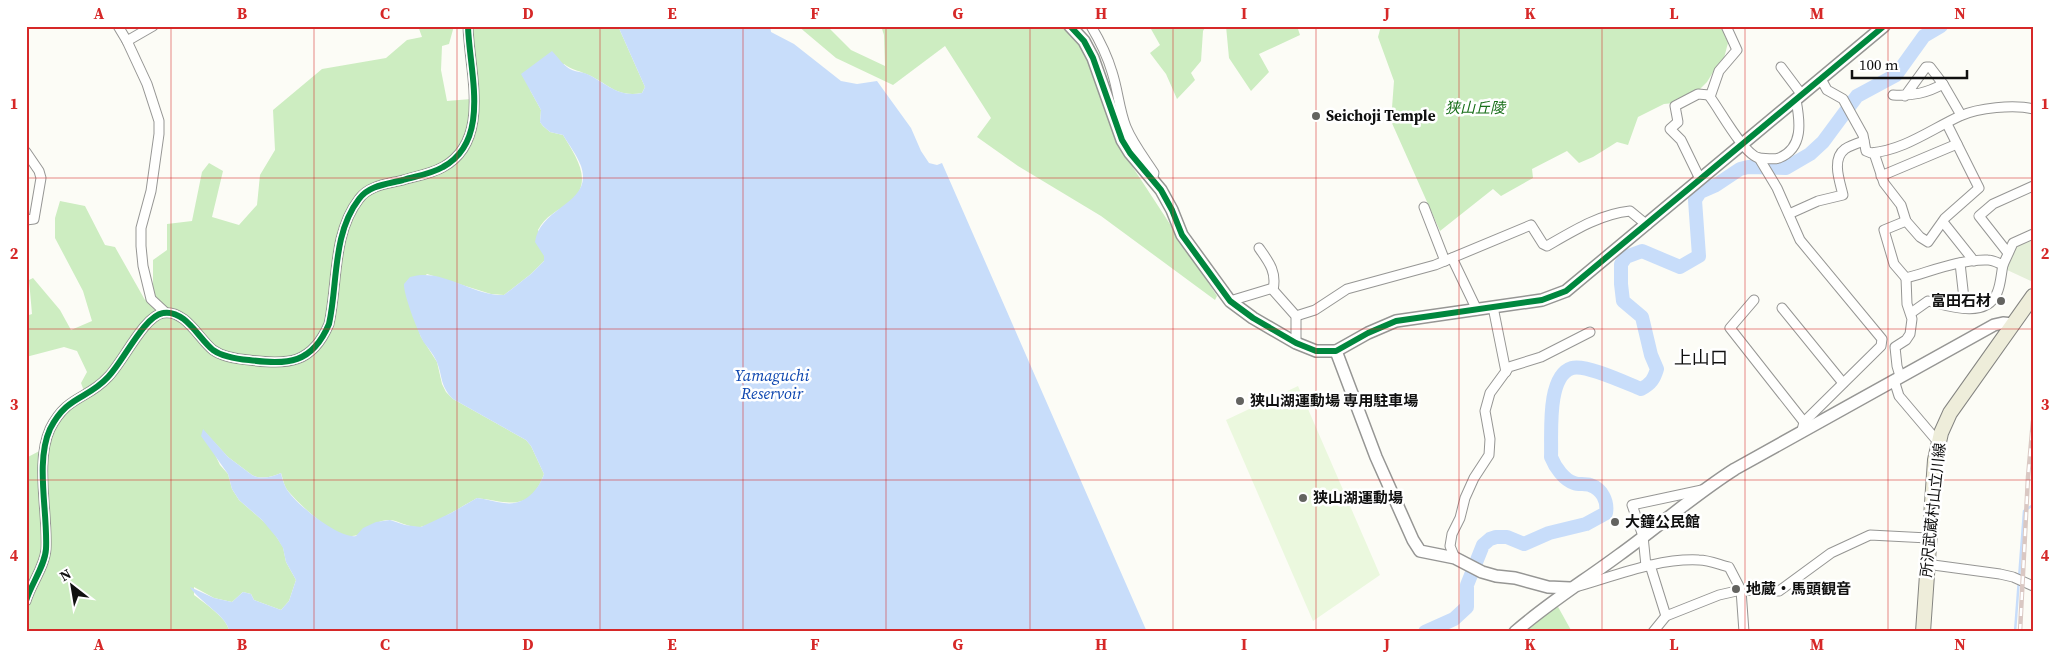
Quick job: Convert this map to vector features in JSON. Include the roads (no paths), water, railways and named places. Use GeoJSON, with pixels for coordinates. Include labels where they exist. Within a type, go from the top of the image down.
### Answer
{"type":"FeatureCollection","features":[{"type":"Feature","properties":{"kind":"main road","name":"所沢武蔵村山立川線"},"geometry":{"type":"LineString","coordinates":[[1923,632],[1934,460],[1938,442],[1955,404],[2033,296]]}},
{"type":"Feature","properties":{"kind":"street"},"geometry":{"type":"LineString","coordinates":[[118,26],[150,91],[159,121],[151,191],[141,228],[140,246],[142,266],[151,299],[165,312],[175,314],[189,325],[213,350],[227,356],[282,363],[294,361],[303,356],[318,344],[324,336],[329,324],[341,241],[354,207],[360,197],[382,184],[442,168],[462,152],[467,141],[474,97],[468,26]]}},
{"type":"Feature","properties":{"kind":"street"},"geometry":{"type":"LineString","coordinates":[[127,41],[153,26]]}},
{"type":"Feature","properties":{"kind":"street"},"geometry":{"type":"LineString","coordinates":[[1070,26],[1084,41],[1094,58],[1122,140],[1168,201],[1182,235],[1230,301],[1253,318],[1296,343],[1316,351],[1336,351],[1368,333],[1396,321],[1542,300],[1560,294],[1576,284],[1884,26]]}},
{"type":"Feature","properties":{"kind":"street"},"geometry":{"type":"LineString","coordinates":[[1091,26],[1104,49],[1113,73],[1118,102],[1125,125],[1154,173],[1152,180]]}},
{"type":"Feature","properties":{"kind":"street"},"geometry":{"type":"LineString","coordinates":[[1709,95],[1719,71],[1737,50],[1726,26]]}},
{"type":"Feature","properties":{"kind":"street"},"geometry":{"type":"LineString","coordinates":[[1709,95],[1729,127],[1754,157],[1760,160],[1778,159],[1788,152],[1797,141],[1800,133],[1799,98],[1781,67]]}},
{"type":"Feature","properties":{"kind":"street"},"geometry":{"type":"LineString","coordinates":[[1905,96],[1926,67],[1930,67],[1943,84],[1961,115]]}},
{"type":"Feature","properties":{"kind":"street"},"geometry":{"type":"LineString","coordinates":[[1821,79],[1827,90],[1844,101],[1864,135],[1866,151],[1874,153],[1898,147],[1947,124],[1961,115],[2016,106],[2033,109]]}},
{"type":"Feature","properties":{"kind":"street"},"geometry":{"type":"LineString","coordinates":[[1893,94],[1905,96],[1930,91],[1943,84]]}},
{"type":"Feature","properties":{"kind":"street"},"geometry":{"type":"LineString","coordinates":[[1700,179],[1680,140],[1670,129],[1678,122],[1675,106],[1698,94],[1709,95]]}},
{"type":"Feature","properties":{"kind":"street"},"geometry":{"type":"LineString","coordinates":[[1874,153],[1882,176],[1893,196],[1901,205],[1906,221],[1920,237],[1928,242],[1943,222],[1979,188],[1947,124]]}},
{"type":"Feature","properties":{"kind":"street"},"geometry":{"type":"LineString","coordinates":[[1789,214],[1818,201],[1843,195],[1838,174],[1839,159],[1845,149],[1864,141]]}},
{"type":"Feature","properties":{"kind":"street"},"geometry":{"type":"LineString","coordinates":[[1882,176],[1957,144]]}},
{"type":"Feature","properties":{"kind":"street"},"geometry":{"type":"LineString","coordinates":[[26,152],[41,178],[34,219],[26,220]]}},
{"type":"Feature","properties":{"kind":"street"},"geometry":{"type":"LineString","coordinates":[[1760,160],[1777,188],[1800,240],[1882,339],[1882,344]]}},
{"type":"Feature","properties":{"kind":"street"},"geometry":{"type":"LineString","coordinates":[[2008,253],[1979,216],[1993,204],[2033,186]]}},
{"type":"Feature","properties":{"kind":"street"},"geometry":{"type":"LineString","coordinates":[[1424,207],[1449,260],[1477,310]]}},
{"type":"Feature","properties":{"kind":"street"},"geometry":{"type":"LineString","coordinates":[[1296,316],[1314,310],[1347,289],[1449,260],[1531,225],[1546,246],[1584,225],[1621,212],[1630,211],[1646,225]]}},
{"type":"Feature","properties":{"kind":"street"},"geometry":{"type":"LineString","coordinates":[[1882,344],[1895,347],[1906,340],[1910,334],[1912,319],[1907,304],[1906,278],[1894,264],[1884,230],[1906,221]]}},
{"type":"Feature","properties":{"kind":"street"},"geometry":{"type":"LineString","coordinates":[[1943,222],[1974,261]]}},
{"type":"Feature","properties":{"kind":"street"},"geometry":{"type":"LineString","coordinates":[[1911,313],[1928,302],[1958,309],[1981,306],[1993,300],[1997,294],[2003,265],[2013,243],[2033,234]]}},
{"type":"Feature","properties":{"kind":"street"},"geometry":{"type":"LineString","coordinates":[[1260,248],[1273,268],[1275,280],[1273,290],[1296,316],[1296,343]]}},
{"type":"Feature","properties":{"kind":"street"},"geometry":{"type":"LineString","coordinates":[[1906,278],[1974,261],[1990,259],[2003,265]]}},
{"type":"Feature","properties":{"kind":"street"},"geometry":{"type":"LineString","coordinates":[[1960,263],[1965,308]]}},
{"type":"Feature","properties":{"kind":"street"},"geometry":{"type":"LineString","coordinates":[[1230,301],[1273,288]]}},
{"type":"Feature","properties":{"kind":"street"},"geometry":{"type":"LineString","coordinates":[[1754,300],[1730,328],[1803,426]]}},
{"type":"Feature","properties":{"kind":"street"},"geometry":{"type":"LineString","coordinates":[[1493,307],[1506,372]]}},
{"type":"Feature","properties":{"kind":"street"},"geometry":{"type":"LineString","coordinates":[[1782,308],[1843,383]]}},
{"type":"Feature","properties":{"kind":"street"},"geometry":{"type":"LineString","coordinates":[[26,602],[45,556],[44,447],[49,432],[56,418],[67,405],[100,385],[120,365],[149,320],[165,312]]}},
{"type":"Feature","properties":{"kind":"street"},"geometry":{"type":"LineString","coordinates":[[1515,632],[1570,588],[1620,555],[1702,490],[1803,426],[1897,378],[1994,325],[2003,323],[2013,324]]}},
{"type":"Feature","properties":{"kind":"street"},"geometry":{"type":"LineString","coordinates":[[1455,558],[1450,546],[1452,534],[1460,518],[1464,498],[1489,455],[1490,439],[1485,411],[1490,393],[1509,367],[1541,357],[1590,332]]}},
{"type":"Feature","properties":{"kind":"street"},"geometry":{"type":"LineString","coordinates":[[1803,426],[1882,344]]}},
{"type":"Feature","properties":{"kind":"street"},"geometry":{"type":"LineString","coordinates":[[1895,347],[1899,396],[1938,442]]}},
{"type":"Feature","properties":{"kind":"street"},"geometry":{"type":"LineString","coordinates":[[1336,351],[1376,457],[1416,546],[1420,551],[1455,558],[1482,572],[1496,576],[1515,578],[1548,587],[1570,588],[1648,565],[1700,560],[1729,567],[1741,590],[1744,632]]}},
{"type":"Feature","properties":{"kind":"street"},"geometry":{"type":"LineString","coordinates":[[1666,616],[1648,565],[1643,536],[1632,505],[1702,490]]}},
{"type":"Feature","properties":{"kind":"street"},"geometry":{"type":"LineString","coordinates":[[1653,632],[1666,616],[1719,594],[1741,590],[1779,591],[1831,553],[1870,535],[1928,538]]}},
{"type":"Feature","properties":{"kind":"street"},"geometry":{"type":"LineString","coordinates":[[1926,564],[2000,574],[2013,577],[2033,586]]}},
{"type":"Feature","properties":{"kind":"water","name":"Yamaguchi Reservoir"},"geometry":{"type":"Polygon","coordinates":[[[618,26],[770,26],[771,32],[794,44],[841,81],[857,84],[877,81],[911,128],[921,151],[929,163],[937,165],[942,163],[1147,632],[229,632],[228,626],[219,615],[194,592],[190,587],[214,598],[232,602],[243,592],[251,594],[254,600],[281,610],[289,601],[296,580],[286,562],[283,548],[277,538],[262,520],[239,500],[232,489],[228,474],[201,436],[203,429],[228,457],[252,475],[266,477],[281,473],[286,488],[307,511],[328,526],[348,535],[356,536],[363,528],[376,522],[390,520],[405,525],[421,527],[477,498],[504,503],[518,502],[529,496],[538,486],[544,474],[531,446],[526,440],[453,399],[445,389],[436,360],[422,339],[415,324],[404,284],[410,277],[434,276],[480,291],[504,295],[544,261],[544,256],[535,242],[539,230],[546,220],[580,189],[583,179],[581,166],[563,135],[550,132],[540,122],[541,110],[521,74],[552,51],[569,69],[587,74],[619,92],[642,93],[645,87],[618,26]]]}},
{"type":"Feature","properties":{"kind":"waterway"},"geometry":{"type":"LineString","coordinates":[[1425,632],[1454,619],[1467,607],[1467,585],[1483,545],[1490,539],[1507,537],[1524,544],[1549,533],[1586,524],[1606,513],[1605,500],[1598,489],[1588,484],[1576,484],[1570,481],[1560,473],[1553,461],[1551,457],[1552,408],[1558,382],[1564,373],[1572,368],[1596,371],[1641,389],[1650,383],[1655,376],[1657,369],[1651,355],[1642,317],[1623,301],[1621,264],[1626,257],[1642,251],[1680,267],[1699,256],[1695,200],[1700,192],[1716,185],[1740,169],[1748,167],[1786,168],[1810,154],[1823,142],[1857,96],[1896,75],[1924,36],[1941,26]]}},
{"type":"Feature","properties":{"kind":"waterway"},"geometry":{"type":"LineString","coordinates":[[2015,632],[2024,511],[2033,505]]}},
{"type":"Feature","properties":{"kind":"railway"},"geometry":{"type":"LineString","coordinates":[[2020,632],[2028,477],[2033,421]]}},
{"type":"Feature","properties":{"kind":"place","name":"Seichoji Temple"},"geometry":{"type":"Point","coordinates":[1316,116]}},
{"type":"Feature","properties":{"kind":"place","name":"富田石材"},"geometry":{"type":"Point","coordinates":[2001,301]}},
{"type":"Feature","properties":{"kind":"place","name":"狭山湖運動場 専用駐車場"},"geometry":{"type":"Point","coordinates":[1240,401]}},
{"type":"Feature","properties":{"kind":"place","name":"狭山湖運動場"},"geometry":{"type":"Point","coordinates":[1303,498]}},
{"type":"Feature","properties":{"kind":"place","name":"大鐘公民館"},"geometry":{"type":"Point","coordinates":[1615,522]}},
{"type":"Feature","properties":{"kind":"place","name":"地蔵・馬頭観音"},"geometry":{"type":"Point","coordinates":[1736,589]}},
{"type":"Feature","properties":{"kind":"district","name":"上山口"},"geometry":{"type":"Point","coordinates":[1701,358]}},
{"type":"Feature","properties":{"kind":"park label","name":"狭山丘陵"},"geometry":{"type":"Point","coordinates":[1475,108]}}]}
